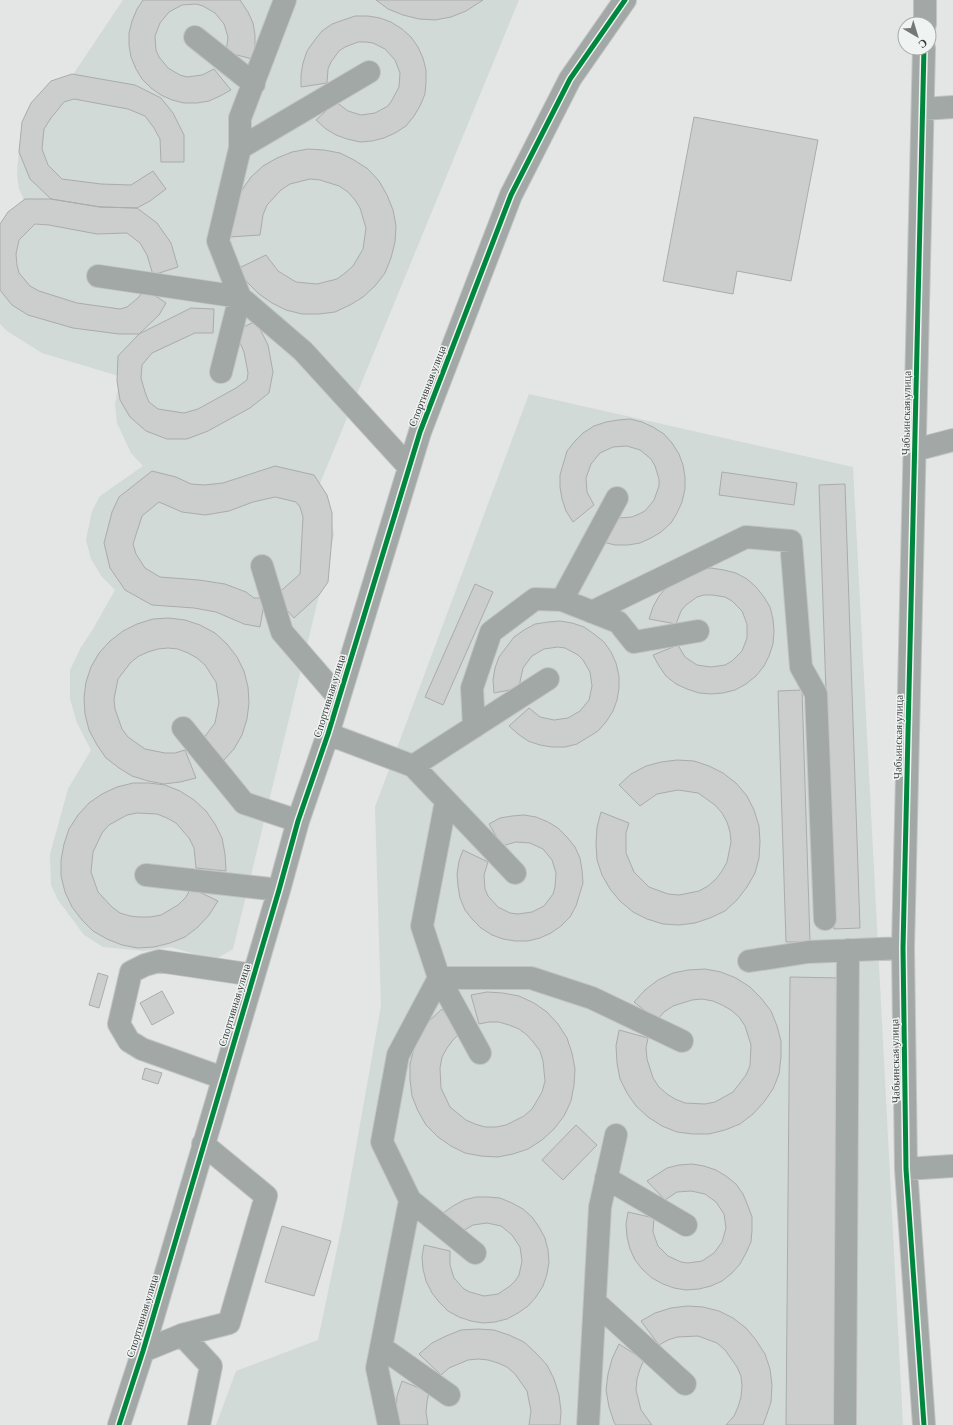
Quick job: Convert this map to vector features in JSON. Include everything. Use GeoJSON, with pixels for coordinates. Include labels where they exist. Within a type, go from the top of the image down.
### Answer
{"type":"FeatureCollection","features":[{"type":"Feature","properties":{"kind":"street"},"geometry":{"type":"LineString","coordinates":[[285,0],[240,118],[240,148],[218,241],[240,297],[303,351],[409,466]]}},
{"type":"Feature","properties":{"kind":"street","name":"Спортивная улица"},"geometry":{"type":"LineString","coordinates":[[119,1425],[143,1351],[298,822],[328,734],[420,432],[511,196],[570,79],[625,0]]}},
{"type":"Feature","properties":{"kind":"street"},"geometry":{"type":"LineString","coordinates":[[925,16],[926,0]]}},
{"type":"Feature","properties":{"kind":"street"},"geometry":{"type":"LineString","coordinates":[[195,37],[254,84]]}},
{"type":"Feature","properties":{"kind":"street","name":"Чабьинская улица"},"geometry":{"type":"LineString","coordinates":[[924,56],[904,948],[906,1170],[924,1425]]}},
{"type":"Feature","properties":{"kind":"street"},"geometry":{"type":"LineString","coordinates":[[240,148],[369,72]]}},
{"type":"Feature","properties":{"kind":"street"},"geometry":{"type":"LineString","coordinates":[[923,109],[953,107]]}},
{"type":"Feature","properties":{"kind":"street"},"geometry":{"type":"LineString","coordinates":[[98,276],[240,297]]}},
{"type":"Feature","properties":{"kind":"street"},"geometry":{"type":"LineString","coordinates":[[222,372],[240,297]]}},
{"type":"Feature","properties":{"kind":"street"},"geometry":{"type":"LineString","coordinates":[[915,450],[953,440]]}},
{"type":"Feature","properties":{"kind":"street"},"geometry":{"type":"LineString","coordinates":[[562,600],[617,498]]}},
{"type":"Feature","properties":{"kind":"street"},"geometry":{"type":"LineString","coordinates":[[592,612],[746,537],[791,541],[801,667],[816,694],[825,919]]}},
{"type":"Feature","properties":{"kind":"street"},"geometry":{"type":"LineString","coordinates":[[262,566],[282,632],[338,698]]}},
{"type":"Feature","properties":{"kind":"street"},"geometry":{"type":"LineString","coordinates":[[474,727],[472,688],[491,632],[534,598],[562,600],[618,622],[634,642],[698,631]]}},
{"type":"Feature","properties":{"kind":"street"},"geometry":{"type":"LineString","coordinates":[[413,766],[548,679]]}},
{"type":"Feature","properties":{"kind":"street"},"geometry":{"type":"LineString","coordinates":[[183,728],[244,803],[298,822]]}},
{"type":"Feature","properties":{"kind":"street"},"geometry":{"type":"LineString","coordinates":[[328,734],[413,766],[515,873]]}},
{"type":"Feature","properties":{"kind":"street"},"geometry":{"type":"LineString","coordinates":[[446,800],[422,926],[439,978],[480,1053]]}},
{"type":"Feature","properties":{"kind":"street"},"geometry":{"type":"LineString","coordinates":[[146,874],[279,890]]}},
{"type":"Feature","properties":{"kind":"street"},"geometry":{"type":"LineString","coordinates":[[749,961],[808,952],[904,948]]}},
{"type":"Feature","properties":{"kind":"street"},"geometry":{"type":"LineString","coordinates":[[844,1425],[848,950]]}},
{"type":"Feature","properties":{"kind":"street"},"geometry":{"type":"LineString","coordinates":[[223,1078],[142,1049],[129,1041],[119,1024],[131,972],[145,965],[159,961],[254,975]]}},
{"type":"Feature","properties":{"kind":"street"},"geometry":{"type":"LineString","coordinates":[[439,978],[531,978],[592,998],[682,1041]]}},
{"type":"Feature","properties":{"kind":"street"},"geometry":{"type":"LineString","coordinates":[[439,978],[398,1055],[382,1142],[410,1200],[475,1253]]}},
{"type":"Feature","properties":{"kind":"street"},"geometry":{"type":"LineString","coordinates":[[588,1425],[600,1206],[616,1135]]}},
{"type":"Feature","properties":{"kind":"street"},"geometry":{"type":"LineString","coordinates":[[143,1351],[182,1335],[229,1323],[266,1196],[203,1144]]}},
{"type":"Feature","properties":{"kind":"street"},"geometry":{"type":"LineString","coordinates":[[906,1170],[953,1166]]}},
{"type":"Feature","properties":{"kind":"street"},"geometry":{"type":"LineString","coordinates":[[606,1178],[686,1225]]}},
{"type":"Feature","properties":{"kind":"street"},"geometry":{"type":"LineString","coordinates":[[389,1425],[377,1368],[410,1200]]}},
{"type":"Feature","properties":{"kind":"street"},"geometry":{"type":"LineString","coordinates":[[595,1302],[685,1384]]}},
{"type":"Feature","properties":{"kind":"street"},"geometry":{"type":"LineString","coordinates":[[182,1335],[211,1366],[199,1425]]}},
{"type":"Feature","properties":{"kind":"street"},"geometry":{"type":"LineString","coordinates":[[381,1347],[449,1395]]}},
{"type":"Feature","properties":{"kind":"shaded area"},"geometry":{"type":"Polygon","coordinates":[[[123,0],[519,0],[319,486],[327,499],[334,534],[233,949],[214,960],[171,947],[144,951],[103,947],[84,935],[58,900],[51,885],[50,854],[68,789],[91,750],[77,723],[70,699],[70,670],[81,647],[115,590],[102,577],[91,559],[86,540],[92,511],[100,496],[143,466],[131,453],[117,423],[115,405],[118,388],[122,377],[42,353],[7,331],[0,324],[0,248],[24,200],[19,189],[17,175],[19,146],[25,132],[54,103],[123,0]]]}},
{"type":"Feature","properties":{"kind":"shaded area"},"geometry":{"type":"Polygon","coordinates":[[[529,394],[853,467],[903,1425],[216,1425],[236,1371],[318,1340],[344,1215],[381,1006],[375,807],[529,394]]]}},
{"type":"Feature","properties":{"kind":"building"},"geometry":{"type":"Polygon","coordinates":[[[143,0],[240,0],[253,23],[255,48],[252,59],[226,52],[228,37],[224,24],[215,13],[196,4],[182,5],[169,12],[160,23],[155,36],[156,50],[159,57],[168,68],[187,77],[202,75],[214,69],[231,90],[209,101],[184,103],[161,95],[142,79],[131,57],[129,33],[137,9],[143,0]]]}},
{"type":"Feature","properties":{"kind":"building"},"geometry":{"type":"Polygon","coordinates":[[[376,0],[483,0],[466,11],[451,17],[435,20],[419,19],[403,15],[388,9],[376,0]]]}},
{"type":"Feature","properties":{"kind":"building"},"geometry":{"type":"Polygon","coordinates":[[[355,16],[380,18],[391,22],[402,29],[411,37],[418,47],[426,70],[425,94],[414,116],[406,126],[395,133],[372,141],[360,142],[336,135],[316,120],[336,102],[348,111],[361,115],[375,113],[388,106],[399,87],[400,73],[395,60],[385,49],[373,43],[366,42],[358,42],[345,47],[339,51],[331,62],[328,69],[327,83],[301,87],[303,63],[307,51],[314,41],[322,31],[332,24],[355,16]]]}},
{"type":"Feature","properties":{"kind":"building"},"geometry":{"type":"Polygon","coordinates":[[[72,74],[135,85],[161,98],[173,113],[184,135],[184,162],[161,162],[160,139],[145,116],[128,109],[74,99],[64,102],[44,129],[42,149],[48,165],[62,179],[101,184],[131,185],[153,171],[166,189],[150,201],[137,208],[100,207],[51,199],[30,179],[19,152],[22,122],[31,103],[51,81],[72,74]]]}},
{"type":"Feature","properties":{"kind":"building"},"geometry":{"type":"Polygon","coordinates":[[[694,117],[818,140],[791,281],[737,271],[733,294],[663,281],[694,117]]]}},
{"type":"Feature","properties":{"kind":"building"},"geometry":{"type":"Polygon","coordinates":[[[308,149],[340,153],[368,169],[379,181],[387,195],[393,210],[396,226],[395,242],[391,258],[385,273],[375,286],[363,297],[350,305],[335,312],[319,314],[302,314],[286,310],[272,303],[259,294],[247,282],[239,268],[266,255],[278,271],[296,282],[317,284],[337,279],[353,266],[363,249],[366,228],[360,208],[348,192],[339,186],[320,180],[310,179],[290,184],[281,190],[267,205],[263,215],[260,235],[230,237],[231,221],[235,205],[242,190],[251,177],[263,166],[277,158],[292,152],[308,149]]]}},
{"type":"Feature","properties":{"kind":"building"},"geometry":{"type":"Polygon","coordinates":[[[25,199],[51,199],[100,207],[137,208],[157,223],[171,243],[178,267],[153,275],[147,255],[140,243],[127,233],[97,234],[49,225],[35,224],[19,240],[16,254],[19,273],[30,286],[39,291],[77,303],[120,309],[127,307],[138,298],[145,289],[166,303],[159,315],[139,334],[119,334],[73,328],[28,315],[12,305],[0,290],[0,224],[8,212],[25,199]]]}},
{"type":"Feature","properties":{"kind":"building"},"geometry":{"type":"Polygon","coordinates":[[[191,308],[214,309],[213,333],[195,333],[152,353],[142,365],[141,378],[149,402],[158,409],[184,413],[198,409],[236,388],[247,380],[248,373],[244,352],[235,331],[256,321],[268,345],[273,372],[269,393],[250,408],[208,431],[187,439],[167,439],[146,431],[130,417],[120,400],[117,381],[118,356],[139,334],[191,308]]]}},
{"type":"Feature","properties":{"kind":"building"},"geometry":{"type":"Polygon","coordinates":[[[630,419],[653,427],[664,434],[672,443],[679,454],[683,465],[685,489],[682,502],[677,513],[671,523],[661,532],[640,543],[615,545],[603,542],[618,518],[632,517],[645,511],[654,500],[659,486],[659,479],[651,459],[640,450],[627,446],[613,447],[600,453],[591,464],[586,478],[587,492],[594,505],[573,522],[566,511],[562,499],[560,475],[567,451],[583,433],[594,426],[606,422],[630,419]]]}},
{"type":"Feature","properties":{"kind":"building"},"geometry":{"type":"Polygon","coordinates":[[[275,466],[314,475],[327,495],[332,513],[332,537],[328,582],[319,595],[294,618],[275,596],[300,574],[303,517],[300,507],[296,502],[275,497],[253,502],[229,511],[205,515],[182,512],[159,502],[142,516],[133,544],[136,554],[145,568],[160,577],[225,584],[246,592],[254,598],[265,598],[260,627],[244,624],[216,612],[194,608],[152,605],[125,590],[110,568],[104,543],[112,512],[119,497],[152,471],[176,477],[191,484],[204,485],[223,483],[275,466]]]}},
{"type":"Feature","properties":{"kind":"building"},"geometry":{"type":"Polygon","coordinates":[[[722,472],[797,483],[794,505],[719,495],[722,472]]]}},
{"type":"Feature","properties":{"kind":"building"},"geometry":{"type":"Polygon","coordinates":[[[845,484],[860,928],[834,929],[819,485],[845,484]]]}},
{"type":"Feature","properties":{"kind":"building"},"geometry":{"type":"Polygon","coordinates":[[[711,568],[736,573],[747,579],[756,587],[770,607],[774,631],[773,644],[769,656],[764,666],[756,676],[735,690],[711,694],[699,693],[676,684],[666,676],[653,655],[678,645],[685,657],[697,665],[711,667],[725,665],[732,661],[742,651],[747,638],[747,624],[742,611],[732,601],[725,597],[704,595],[697,597],[686,605],[681,611],[676,624],[649,619],[659,596],[667,587],[699,570],[711,568]]]}},
{"type":"Feature","properties":{"kind":"building"},"geometry":{"type":"Polygon","coordinates":[[[475,584],[493,592],[443,705],[425,697],[475,584]]]}},
{"type":"Feature","properties":{"kind":"building"},"geometry":{"type":"Polygon","coordinates":[[[169,618],[185,620],[200,625],[215,633],[227,644],[237,657],[244,671],[248,687],[249,703],[247,719],[242,735],[234,749],[223,761],[203,739],[215,723],[219,702],[216,682],[205,665],[188,653],[178,649],[168,648],[148,652],[131,662],[118,679],[114,699],[115,709],[122,729],[128,737],[145,749],[165,753],[175,753],[185,750],[196,778],[164,784],[132,776],[106,758],[89,730],[85,714],[84,698],[86,682],[91,667],[99,653],[110,641],[123,631],[137,624],[153,619],[169,618]]]}},
{"type":"Feature","properties":{"kind":"building"},"geometry":{"type":"Polygon","coordinates":[[[560,621],[584,627],[604,642],[616,663],[619,676],[619,688],[613,711],[598,731],[577,744],[565,747],[552,747],[528,741],[509,726],[529,708],[540,717],[554,720],[568,718],[580,711],[589,700],[592,686],[590,672],[583,660],[578,655],[565,648],[558,647],[544,649],[532,656],[523,668],[520,688],[494,693],[493,680],[499,657],[514,637],[535,624],[560,621]]]}},
{"type":"Feature","properties":{"kind":"building"},"geometry":{"type":"Polygon","coordinates":[[[802,690],[810,942],[786,942],[778,691],[802,690]]]}},
{"type":"Feature","properties":{"kind":"building"},"geometry":{"type":"Polygon","coordinates":[[[677,760],[694,761],[709,766],[723,773],[736,783],[747,796],[754,810],[759,826],[760,842],[759,858],[755,873],[737,900],[725,911],[710,918],[695,923],[679,925],[663,924],[647,919],[633,912],[620,901],[610,889],[602,875],[597,860],[596,843],[597,827],[601,812],[629,823],[626,833],[626,853],[634,872],[649,887],[668,894],[679,895],[699,891],[716,879],[727,862],[731,842],[727,822],[715,805],[698,793],[678,790],[657,794],[640,806],[619,785],[631,774],[646,766],[677,760]]]}},
{"type":"Feature","properties":{"kind":"building"},"geometry":{"type":"Polygon","coordinates":[[[133,783],[165,785],[180,791],[194,800],[206,811],[215,824],[222,838],[225,854],[226,871],[196,868],[194,848],[189,838],[176,823],[157,814],[137,813],[127,815],[109,825],[102,833],[93,852],[91,872],[98,892],[120,913],[140,917],[161,915],[178,905],[186,897],[191,888],[218,901],[209,915],[198,927],[185,937],[154,947],[138,948],[122,945],[93,931],[72,907],[65,892],[61,876],[61,860],[64,844],[69,829],[78,815],[89,803],[102,794],[117,787],[133,783]]]}},
{"type":"Feature","properties":{"kind":"building"},"geometry":{"type":"Polygon","coordinates":[[[524,815],[536,817],[548,822],[558,828],[567,837],[575,847],[580,858],[583,883],[576,906],[570,917],[561,926],[540,938],[528,941],[515,941],[492,935],[481,928],[472,919],[465,910],[460,898],[457,874],[459,861],[463,850],[488,862],[484,875],[485,889],[488,896],[498,907],[510,913],[518,914],[532,912],[544,906],[553,894],[555,887],[556,873],[552,860],[543,849],[530,843],[516,842],[502,846],[489,824],[500,818],[524,815]]]}},
{"type":"Feature","properties":{"kind":"building"},"geometry":{"type":"Polygon","coordinates":[[[705,969],[721,972],[736,978],[750,987],[761,998],[771,1011],[777,1026],[781,1041],[781,1057],[779,1074],[773,1089],[753,1114],[740,1124],[725,1130],[709,1134],[693,1134],[677,1132],[662,1126],[648,1117],[636,1106],[620,1079],[616,1046],[619,1030],[648,1038],[646,1048],[647,1059],[653,1078],[659,1087],[667,1094],[685,1103],[705,1104],[715,1102],[733,1092],[746,1075],[750,1066],[751,1045],[745,1026],[739,1017],[722,1005],[713,1001],[702,999],[692,1000],[673,1006],[664,1012],[657,1020],[634,1002],[645,990],[658,980],[673,973],[705,969]]]}},
{"type":"Feature","properties":{"kind":"building"},"geometry":{"type":"Polygon","coordinates":[[[98,973],[108,976],[99,1008],[89,1005],[98,973]]]}},
{"type":"Feature","properties":{"kind":"building"},"geometry":{"type":"Polygon","coordinates":[[[790,977],[841,978],[837,1425],[786,1425],[790,977]]]}},
{"type":"Feature","properties":{"kind":"building"},"geometry":{"type":"Polygon","coordinates":[[[162,991],[174,1013],[152,1025],[140,1003],[162,991]]]}},
{"type":"Feature","properties":{"kind":"building"},"geometry":{"type":"Polygon","coordinates":[[[487,992],[519,996],[534,1003],[547,1012],[558,1024],[567,1038],[575,1069],[571,1101],[564,1116],[554,1129],[542,1140],[528,1149],[498,1157],[465,1153],[438,1137],[426,1125],[418,1111],[412,1096],[410,1080],[410,1064],[414,1048],[421,1033],[430,1020],[442,1009],[460,1033],[447,1048],[442,1057],[440,1068],[441,1088],[450,1107],[466,1120],[485,1127],[506,1125],[524,1116],[532,1109],[542,1092],[545,1081],[543,1061],[540,1051],[527,1035],[519,1029],[499,1022],[479,1024],[471,995],[487,992]]]}},
{"type":"Feature","properties":{"kind":"building"},"geometry":{"type":"Polygon","coordinates":[[[145,1068],[162,1073],[158,1084],[142,1079],[145,1068]]]}},
{"type":"Feature","properties":{"kind":"building"},"geometry":{"type":"Polygon","coordinates":[[[576,1125],[597,1145],[563,1180],[542,1160],[576,1125]]]}},
{"type":"Feature","properties":{"kind":"building"},"geometry":{"type":"Polygon","coordinates":[[[692,1164],[716,1170],[736,1184],[743,1194],[752,1217],[752,1230],[751,1242],[746,1253],[740,1264],[732,1273],[722,1281],[711,1286],[686,1290],[663,1284],[652,1278],[643,1270],[635,1260],[630,1249],[626,1224],[628,1212],[654,1218],[653,1232],[658,1246],[668,1256],[681,1262],[688,1263],[702,1261],[714,1253],[722,1242],[726,1228],[724,1214],[716,1202],[705,1194],[691,1191],[677,1192],[665,1200],[647,1181],[667,1168],[692,1164]]]}},
{"type":"Feature","properties":{"kind":"building"},"geometry":{"type":"Polygon","coordinates":[[[476,1197],[500,1198],[523,1209],[532,1217],[539,1227],[545,1238],[548,1250],[549,1262],[547,1274],[543,1286],[536,1297],[528,1306],[518,1313],[507,1319],[495,1322],[483,1323],[471,1321],[448,1311],[432,1293],[426,1281],[423,1269],[422,1257],[424,1245],[450,1251],[450,1265],[454,1278],[464,1289],[470,1292],[484,1296],[498,1294],[515,1281],[519,1275],[522,1261],[520,1247],[512,1235],[501,1226],[487,1223],[473,1225],[461,1232],[443,1213],[464,1200],[476,1197]]]}},
{"type":"Feature","properties":{"kind":"building"},"geometry":{"type":"Polygon","coordinates":[[[282,1226],[331,1241],[314,1296],[265,1282],[282,1226]]]}},
{"type":"Feature","properties":{"kind":"building"},"geometry":{"type":"Polygon","coordinates":[[[687,1306],[703,1307],[719,1311],[733,1318],[746,1328],[765,1354],[770,1369],[772,1385],[771,1402],[763,1425],[726,1425],[734,1416],[738,1407],[741,1397],[741,1376],[737,1367],[725,1350],[717,1343],[698,1336],[677,1337],[659,1345],[641,1321],[655,1313],[671,1308],[687,1306]]]}},
{"type":"Feature","properties":{"kind":"building"},"geometry":{"type":"Polygon","coordinates":[[[461,1330],[494,1330],[524,1342],[547,1365],[554,1379],[559,1395],[561,1411],[560,1425],[529,1425],[531,1411],[527,1391],[515,1374],[507,1367],[488,1360],[468,1360],[449,1368],[441,1375],[419,1354],[432,1343],[446,1336],[461,1330]]]}},
{"type":"Feature","properties":{"kind":"building"},"geometry":{"type":"Polygon","coordinates":[[[619,1344],[644,1360],[637,1379],[636,1390],[641,1410],[652,1425],[616,1425],[614,1422],[609,1407],[606,1390],[612,1359],[619,1344]]]}},
{"type":"Feature","properties":{"kind":"building"},"geometry":{"type":"Polygon","coordinates":[[[402,1381],[429,1392],[426,1412],[428,1425],[397,1425],[397,1396],[402,1381]]]}},
{"type":"Feature","properties":{"kind":"cycle path"},"geometry":{"type":"LineString","coordinates":[[119,1425],[143,1351],[298,821],[328,734],[420,432],[511,195],[570,79],[625,0]]}},
{"type":"Feature","properties":{"kind":"cycle path"},"geometry":{"type":"LineString","coordinates":[[924,56],[903,948],[906,1169],[924,1425]]}}]}
